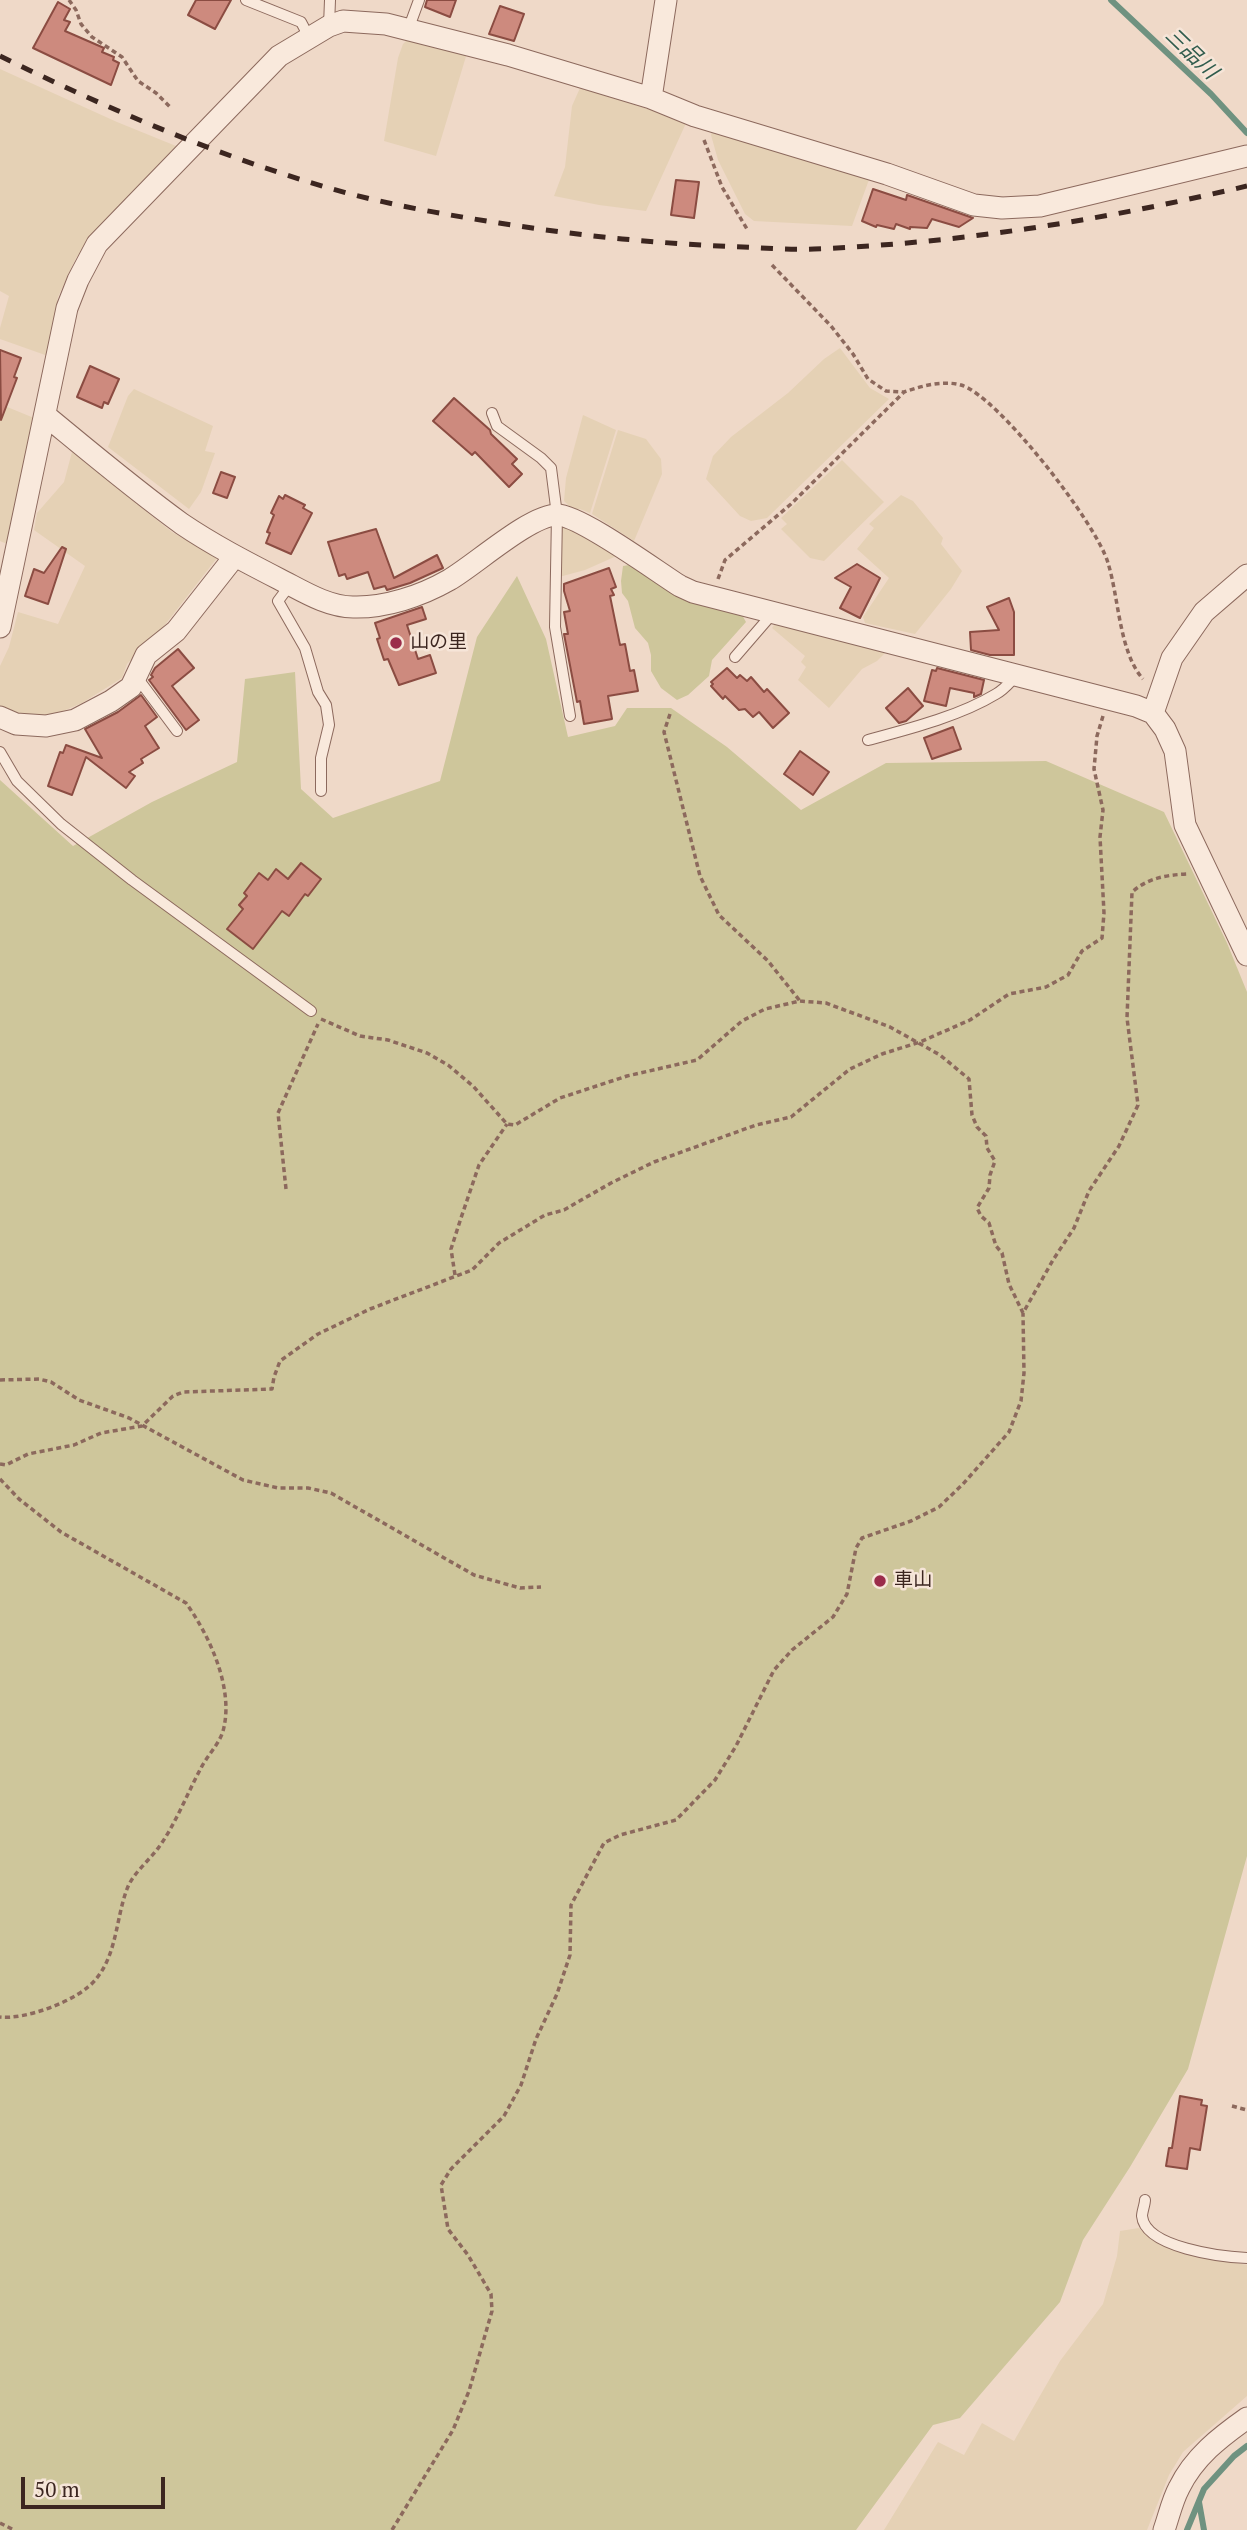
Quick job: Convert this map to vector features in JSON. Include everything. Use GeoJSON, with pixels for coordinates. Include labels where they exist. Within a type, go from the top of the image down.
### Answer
{"type":"FeatureCollection","features":[{"type":"Feature","properties":{"kind":"street"},"geometry":{"type":"LineString","coordinates":[[651,98],[666,0]]}},
{"type":"Feature","properties":{"kind":"street"},"geometry":{"type":"LineString","coordinates":[[1,623],[67,307],[97,244],[279,56],[329,26],[343,21],[386,24],[508,55],[651,98],[695,116],[887,174],[974,205],[1002,208],[1040,206],[1244,157]]}},
{"type":"Feature","properties":{"kind":"street"},"geometry":{"type":"LineString","coordinates":[[45,415],[145,497],[185,526],[235,556],[330,604],[352,608],[417,595],[450,579],[528,526],[542,518],[557,515],[585,524],[680,586],[773,613],[1136,706],[1153,713],[1175,751],[1185,825],[1247,955]]}},
{"type":"Feature","properties":{"kind":"street"},"geometry":{"type":"LineString","coordinates":[[0,717],[16,724],[46,726],[75,720],[111,701],[131,687],[146,655],[176,631],[235,556]]}},
{"type":"Feature","properties":{"kind":"street"},"geometry":{"type":"LineString","coordinates":[[1153,713],[1172,658],[1203,612],[1247,575]]}},
{"type":"Feature","properties":{"kind":"street"},"geometry":{"type":"LineString","coordinates":[[1164,2530],[1178,2489],[1194,2463],[1216,2440],[1247,2418]]}},
{"type":"Feature","properties":{"kind":"lane"},"geometry":{"type":"LineString","coordinates":[[246,0],[301,22],[309,37]]}},
{"type":"Feature","properties":{"kind":"lane"},"geometry":{"type":"LineString","coordinates":[[329,26],[330,0]]}},
{"type":"Feature","properties":{"kind":"lane"},"geometry":{"type":"LineString","coordinates":[[408,30],[419,0]]}},
{"type":"Feature","properties":{"kind":"lane"},"geometry":{"type":"LineString","coordinates":[[492,413],[497,426],[541,457],[551,468],[557,515],[555,627],[570,716]]}},
{"type":"Feature","properties":{"kind":"lane"},"geometry":{"type":"LineString","coordinates":[[290,584],[278,601],[305,648],[318,692],[326,705],[329,725],[321,758],[321,791]]}},
{"type":"Feature","properties":{"kind":"lane"},"geometry":{"type":"LineString","coordinates":[[736,657],[773,613]]}},
{"type":"Feature","properties":{"kind":"lane"},"geometry":{"type":"LineString","coordinates":[[136,676],[177,731]]}},
{"type":"Feature","properties":{"kind":"lane"},"geometry":{"type":"LineString","coordinates":[[868,740],[931,721],[998,694],[1016,676]]}},
{"type":"Feature","properties":{"kind":"lane"},"geometry":{"type":"LineString","coordinates":[[0,752],[17,780],[61,824],[131,880],[311,1011]]}},
{"type":"Feature","properties":{"kind":"lane"},"geometry":{"type":"LineString","coordinates":[[1145,2200],[1142,2217],[1147,2227],[1164,2241],[1197,2251],[1247,2259]]}},
{"type":"Feature","properties":{"kind":"path"},"geometry":{"type":"LineString","coordinates":[[69,0],[81,24],[92,37],[122,57],[138,81],[170,107]]}},
{"type":"Feature","properties":{"kind":"path"},"geometry":{"type":"LineString","coordinates":[[695,116],[722,187],[747,229]]}},
{"type":"Feature","properties":{"kind":"path"},"geometry":{"type":"LineString","coordinates":[[772,265],[831,326],[868,379],[886,391],[904,392],[927,384],[960,385],[982,395],[1048,467],[1082,514],[1108,561],[1130,661],[1142,678],[1160,690]]}},
{"type":"Feature","properties":{"kind":"path"},"geometry":{"type":"LineString","coordinates":[[711,596],[726,559],[791,504],[904,392]]}},
{"type":"Feature","properties":{"kind":"path"},"geometry":{"type":"LineString","coordinates":[[0,1464],[6,1465],[28,1454],[74,1445],[101,1433],[142,1426],[173,1396],[183,1392],[272,1389],[280,1361],[318,1334],[370,1309],[472,1270],[499,1243],[544,1216],[564,1210],[654,1162],[756,1125],[791,1116],[850,1069],[970,1020],[1009,994],[1046,987],[1068,975],[1082,951],[1102,938],[1104,913],[1100,837],[1103,810],[1094,769],[1097,736],[1108,700]]}},
{"type":"Feature","properties":{"kind":"path"},"geometry":{"type":"LineString","coordinates":[[670,714],[664,732],[699,876],[719,915],[768,961],[800,1001]]}},
{"type":"Feature","properties":{"kind":"path"},"geometry":{"type":"LineString","coordinates":[[1023,1313],[1074,1228],[1089,1191],[1119,1146],[1138,1105],[1127,1018],[1132,892],[1144,882],[1171,875],[1206,873]]}},
{"type":"Feature","properties":{"kind":"path"},"geometry":{"type":"LineString","coordinates":[[286,1189],[278,1113],[320,1019],[359,1037],[388,1041],[427,1054],[448,1065],[473,1086],[507,1124],[515,1125],[560,1098],[590,1087],[697,1060],[742,1021],[765,1009],[800,1001],[827,1003],[890,1027],[920,1042],[969,1079],[972,1115],[977,1127],[986,1136],[987,1148],[995,1161],[989,1188],[977,1208],[989,1223],[996,1246],[1002,1253],[1009,1284],[1023,1313],[1024,1373],[1021,1401],[1009,1432],[963,1485],[939,1507],[911,1521],[878,1530],[862,1538],[856,1548],[847,1594],[833,1617],[792,1650],[774,1670],[736,1746],[715,1780],[676,1820],[620,1835],[604,1843],[571,1905],[570,1955],[557,1994],[536,2039],[521,2085],[504,2116],[451,2169],[441,2185],[448,2229],[468,2255],[491,2294],[492,2311],[469,2391],[453,2430],[392,2530]]}},
{"type":"Feature","properties":{"kind":"path"},"geometry":{"type":"LineString","coordinates":[[456,1275],[451,1249],[461,1218],[480,1164],[496,1136],[507,1124]]}},
{"type":"Feature","properties":{"kind":"path"},"geometry":{"type":"LineString","coordinates":[[0,1380],[39,1379],[51,1382],[79,1401],[129,1418],[243,1480],[278,1488],[308,1488],[331,1493],[474,1575],[520,1588],[541,1587]]}},
{"type":"Feature","properties":{"kind":"path"},"geometry":{"type":"LineString","coordinates":[[0,1479],[19,1499],[61,1532],[186,1603],[200,1622],[221,1670],[224,1726],[170,1831],[152,1857],[136,1873],[127,1890],[108,1958],[97,1979],[83,1992],[62,2002],[32,2012],[0,2017]]}},
{"type":"Feature","properties":{"kind":"path"},"geometry":{"type":"LineString","coordinates":[[1232,2106],[1247,2110]]}},
{"type":"Feature","properties":{"kind":"path"},"geometry":{"type":"LineString","coordinates":[[0,2523],[14,2530]]}},
{"type":"Feature","properties":{"kind":"shaded area"},"geometry":{"type":"Polygon","coordinates":[[[408,39],[467,53],[436,156],[384,141],[398,58],[408,39]]]}},
{"type":"Feature","properties":{"kind":"shaded area"},"geometry":{"type":"Polygon","coordinates":[[[0,69],[176,146],[112,213],[76,258],[58,297],[48,356],[0,339],[0,328],[9,296],[0,291],[0,69]]]}},
{"type":"Feature","properties":{"kind":"shaded area"},"geometry":{"type":"Polygon","coordinates":[[[580,88],[687,121],[646,211],[554,196],[565,167],[572,106],[580,88]]]}},
{"type":"Feature","properties":{"kind":"shaded area"},"geometry":{"type":"Polygon","coordinates":[[[713,128],[870,177],[852,226],[754,221],[745,214],[718,160],[711,135],[713,128]]]}},
{"type":"Feature","properties":{"kind":"shaded area"},"geometry":{"type":"Polygon","coordinates":[[[840,348],[870,388],[889,399],[767,518],[751,521],[740,516],[706,479],[713,456],[731,437],[840,348]]]}},
{"type":"Feature","properties":{"kind":"shaded area"},"geometry":{"type":"Polygon","coordinates":[[[134,389],[213,426],[205,451],[215,453],[201,492],[189,509],[108,447],[128,396],[134,389]]]}},
{"type":"Feature","properties":{"kind":"shaded area"},"geometry":{"type":"Polygon","coordinates":[[[0,404],[34,418],[7,544],[0,541],[0,404]]]}},
{"type":"Feature","properties":{"kind":"shaded area"},"geometry":{"type":"Polygon","coordinates":[[[583,415],[616,430],[590,513],[572,509],[564,501],[566,478],[583,415]]]}},
{"type":"Feature","properties":{"kind":"shaded area"},"geometry":{"type":"Polygon","coordinates":[[[618,430],[646,439],[661,459],[662,474],[634,541],[592,514],[618,430]]]}},
{"type":"Feature","properties":{"kind":"shaded area"},"geometry":{"type":"Polygon","coordinates":[[[72,452],[172,532],[217,558],[164,626],[127,664],[122,678],[82,703],[54,715],[26,716],[0,710],[0,666],[9,647],[18,612],[58,624],[85,566],[34,530],[37,513],[64,482],[72,452]]]}},
{"type":"Feature","properties":{"kind":"shaded area"},"geometry":{"type":"Polygon","coordinates":[[[842,460],[884,502],[824,561],[810,558],[781,529],[787,524],[781,518],[842,460]]]}},
{"type":"Feature","properties":{"kind":"shaded area"},"geometry":{"type":"Polygon","coordinates":[[[901,495],[913,501],[943,538],[941,544],[962,571],[915,634],[865,623],[863,617],[889,578],[857,549],[874,528],[869,524],[901,495]]]}},
{"type":"Feature","properties":{"kind":"shaded area"},"geometry":{"type":"Polygon","coordinates":[[[562,525],[621,554],[585,570],[559,577],[562,525]]]}},
{"type":"Feature","properties":{"kind":"shaded area"},"geometry":{"type":"Polygon","coordinates":[[[635,564],[741,613],[746,622],[712,660],[709,676],[688,695],[677,700],[661,688],[651,671],[648,643],[635,628],[628,601],[622,593],[623,566],[635,564]]]}},
{"type":"Feature","properties":{"kind":"shaded area"},"geometry":{"type":"Polygon","coordinates":[[[517,576],[546,639],[568,737],[615,726],[627,708],[671,708],[727,747],[801,810],[886,763],[1046,761],[1164,812],[1227,943],[1247,992],[1247,1856],[1188,2069],[1083,2240],[1060,2302],[960,2418],[933,2425],[856,2530],[0,2530],[0,780],[73,846],[152,802],[237,762],[245,679],[295,672],[301,789],[333,818],[440,781],[477,637],[517,576]]]}},
{"type":"Feature","properties":{"kind":"shaded area"},"geometry":{"type":"Polygon","coordinates":[[[777,621],[888,650],[877,661],[862,669],[829,708],[798,680],[806,667],[801,662],[805,656],[772,628],[777,621]]]}},
{"type":"Feature","properties":{"kind":"shaded area"},"geometry":{"type":"Polygon","coordinates":[[[1139,2228],[1152,2239],[1188,2254],[1247,2265],[1247,2396],[1183,2452],[1169,2475],[1147,2530],[884,2530],[938,2442],[964,2455],[982,2423],[1014,2441],[1060,2361],[1103,2304],[1117,2256],[1120,2231],[1139,2228]]]}},
{"type":"Feature","properties":{"kind":"building"},"geometry":{"type":"Polygon","coordinates":[[[196,0],[231,0],[215,29],[188,15],[196,0]]]}},
{"type":"Feature","properties":{"kind":"building"},"geometry":{"type":"Polygon","coordinates":[[[427,0],[456,0],[450,17],[425,7],[427,0]]]}},
{"type":"Feature","properties":{"kind":"building"},"geometry":{"type":"Polygon","coordinates":[[[58,2],[70,9],[64,20],[70,22],[65,31],[104,48],[102,52],[114,57],[113,60],[119,63],[111,85],[33,48],[58,2]]]}},
{"type":"Feature","properties":{"kind":"building"},"geometry":{"type":"Polygon","coordinates":[[[500,6],[524,14],[514,41],[489,34],[500,6]]]}},
{"type":"Feature","properties":{"kind":"building"},"geometry":{"type":"Polygon","coordinates":[[[676,180],[699,182],[694,218],[671,215],[676,180]]]}},
{"type":"Feature","properties":{"kind":"building"},"geometry":{"type":"Polygon","coordinates":[[[873,189],[906,200],[907,195],[973,218],[959,227],[932,219],[927,228],[910,229],[896,224],[894,229],[876,227],[862,221],[873,189]]]}},
{"type":"Feature","properties":{"kind":"building"},"geometry":{"type":"Polygon","coordinates":[[[0,350],[21,358],[14,377],[17,378],[1,420],[0,350]]]}},
{"type":"Feature","properties":{"kind":"building"},"geometry":{"type":"Polygon","coordinates":[[[90,366],[119,379],[108,404],[104,402],[102,408],[77,397],[90,366]]]}},
{"type":"Feature","properties":{"kind":"building"},"geometry":{"type":"Polygon","coordinates":[[[454,398],[517,459],[512,464],[522,474],[509,487],[475,452],[472,455],[433,421],[454,398]]]}},
{"type":"Feature","properties":{"kind":"building"},"geometry":{"type":"Polygon","coordinates":[[[221,472],[235,477],[227,498],[213,493],[221,472]]]}},
{"type":"Feature","properties":{"kind":"building"},"geometry":{"type":"Polygon","coordinates":[[[285,495],[305,505],[303,508],[312,513],[291,554],[266,543],[274,515],[271,513],[279,496],[283,499],[285,495]]]}},
{"type":"Feature","properties":{"kind":"building"},"geometry":{"type":"Polygon","coordinates":[[[376,529],[394,578],[437,555],[443,568],[387,590],[385,586],[374,589],[368,572],[347,579],[345,574],[339,576],[328,542],[376,529]]]}},
{"type":"Feature","properties":{"kind":"building"},"geometry":{"type":"Polygon","coordinates":[[[62,547],[66,549],[48,604],[25,596],[34,569],[44,573],[62,547]]]}},
{"type":"Feature","properties":{"kind":"building"},"geometry":{"type":"Polygon","coordinates":[[[857,564],[880,578],[860,618],[840,608],[851,587],[835,578],[857,564]]]}},
{"type":"Feature","properties":{"kind":"building"},"geometry":{"type":"Polygon","coordinates":[[[609,568],[616,587],[611,589],[614,595],[610,596],[620,645],[625,644],[630,671],[634,670],[638,691],[608,696],[612,719],[584,724],[564,634],[568,634],[564,612],[570,611],[564,584],[609,568]]]}},
{"type":"Feature","properties":{"kind":"building"},"geometry":{"type":"Polygon","coordinates":[[[1009,598],[1014,612],[1014,655],[990,655],[971,650],[970,632],[999,630],[987,607],[1009,598]]]}},
{"type":"Feature","properties":{"kind":"building","name":"山の里"},"geometry":{"type":"Polygon","coordinates":[[[422,607],[426,619],[407,625],[418,659],[430,655],[436,673],[399,685],[388,659],[384,660],[375,623],[422,607]]]}},
{"type":"Feature","properties":{"kind":"building"},"geometry":{"type":"Polygon","coordinates":[[[178,649],[194,668],[172,686],[199,720],[186,730],[149,680],[153,677],[151,675],[155,668],[178,649]]]}},
{"type":"Feature","properties":{"kind":"building"},"geometry":{"type":"Polygon","coordinates":[[[727,668],[737,678],[740,675],[747,681],[751,677],[764,692],[767,689],[789,713],[773,728],[759,712],[753,717],[745,709],[739,710],[725,696],[723,699],[711,686],[711,682],[727,668]]]}},
{"type":"Feature","properties":{"kind":"building"},"geometry":{"type":"Polygon","coordinates":[[[937,668],[984,680],[981,694],[974,697],[974,693],[950,688],[946,706],[924,701],[932,670],[936,671],[937,668]]]}},
{"type":"Feature","properties":{"kind":"building"},"geometry":{"type":"Polygon","coordinates":[[[908,688],[923,706],[906,721],[899,723],[886,708],[908,688]]]}},
{"type":"Feature","properties":{"kind":"building"},"geometry":{"type":"Polygon","coordinates":[[[141,695],[157,717],[145,726],[159,748],[141,759],[143,763],[129,772],[135,776],[126,788],[86,757],[72,795],[48,786],[60,752],[63,753],[66,745],[102,758],[85,729],[118,712],[141,695]]]}},
{"type":"Feature","properties":{"kind":"building"},"geometry":{"type":"Polygon","coordinates":[[[953,727],[961,749],[932,759],[924,738],[953,727]]]}},
{"type":"Feature","properties":{"kind":"building"},"geometry":{"type":"Polygon","coordinates":[[[800,751],[829,772],[813,795],[784,774],[800,751]]]}},
{"type":"Feature","properties":{"kind":"building"},"geometry":{"type":"Polygon","coordinates":[[[301,863],[321,879],[308,896],[305,894],[289,916],[282,911],[253,949],[227,929],[243,909],[239,905],[247,896],[244,893],[259,873],[268,880],[276,869],[288,879],[301,863]]]}},
{"type":"Feature","properties":{"kind":"building"},"geometry":{"type":"Polygon","coordinates":[[[1180,2096],[1202,2100],[1201,2105],[1207,2106],[1200,2150],[1190,2148],[1187,2169],[1166,2166],[1169,2148],[1172,2148],[1180,2096]]]}},
{"type":"Feature","properties":{"kind":"waterway","name":"三品川"},"geometry":{"type":"LineString","coordinates":[[1111,0],[1211,94],[1247,133]]}},
{"type":"Feature","properties":{"kind":"waterway","name":"三品川"},"geometry":{"type":"LineString","coordinates":[[1187,2530],[1204,2489],[1234,2456],[1247,2446]]}},
{"type":"Feature","properties":{"kind":"waterway"},"geometry":{"type":"LineString","coordinates":[[1199,2502],[1204,2530]]}},
{"type":"Feature","properties":{"kind":"railway"},"geometry":{"type":"LineString","coordinates":[[0,56],[162,129],[244,161],[329,188],[456,216],[621,239],[796,249],[869,246],[1032,228],[1247,186]]}},
{"type":"Feature","properties":{"kind":"place","name":"山の里"},"geometry":{"type":"Point","coordinates":[396,643]}},
{"type":"Feature","properties":{"kind":"place","name":"車山"},"geometry":{"type":"Point","coordinates":[880,1581]}}]}
